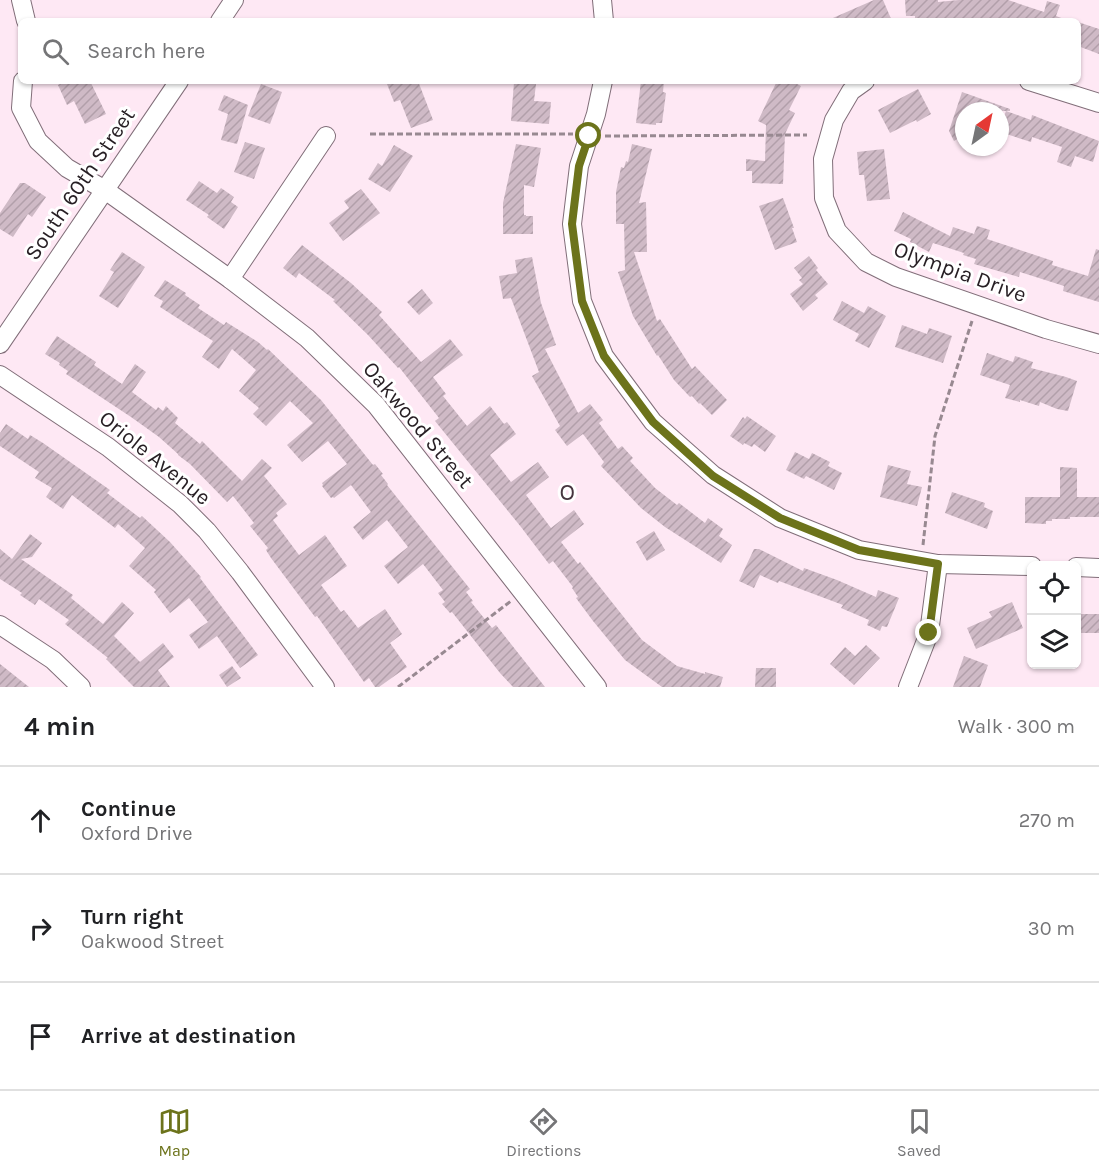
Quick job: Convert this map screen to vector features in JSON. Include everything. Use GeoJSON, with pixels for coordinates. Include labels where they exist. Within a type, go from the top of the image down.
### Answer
{"type":"FeatureCollection","features":[{"type":"Feature","properties":{"kind":"street"},"geometry":{"type":"LineString","coordinates":[[21,0],[25,18]]}},
{"type":"Feature","properties":{"kind":"street"},"geometry":{"type":"LineString","coordinates":[[222,18],[228,0]]}},
{"type":"Feature","properties":{"kind":"street"},"geometry":{"type":"LineString","coordinates":[[222,18],[234,0]]}},
{"type":"Feature","properties":{"kind":"street"},"geometry":{"type":"LineString","coordinates":[[602,0],[604,18]]}},
{"type":"Feature","properties":{"kind":"street","name":"Oakwood Street"},"geometry":{"type":"LineString","coordinates":[[23,84],[21,108],[38,141],[67,168],[105,190],[230,279],[307,338],[376,405],[597,687]]}},
{"type":"Feature","properties":{"kind":"street","name":"South 60th Street"},"geometry":{"type":"LineString","coordinates":[[0,344],[177,84]]}},
{"type":"Feature","properties":{"kind":"street"},"geometry":{"type":"LineString","coordinates":[[602,84],[596,114],[579,166],[572,224],[582,301],[604,356],[653,422],[713,476],[780,518],[859,550],[938,564],[1027,566]]}},
{"type":"Feature","properties":{"kind":"street","name":"Olympia Drive"},"geometry":{"type":"LineString","coordinates":[[861,84],[851,91],[834,120],[823,159],[824,198],[837,231],[866,262],[896,277],[1046,329],[1099,344]]}},
{"type":"Feature","properties":{"kind":"street"},"geometry":{"type":"LineString","coordinates":[[1039,84],[1099,103]]}},
{"type":"Feature","properties":{"kind":"street"},"geometry":{"type":"LineString","coordinates":[[230,279],[326,136]]}},
{"type":"Feature","properties":{"kind":"street","name":"Oriole Avenue"},"geometry":{"type":"LineString","coordinates":[[0,375],[108,447],[180,504],[207,531],[240,572],[325,687]]}},
{"type":"Feature","properties":{"kind":"street"},"geometry":{"type":"LineString","coordinates":[[908,687],[929,633],[938,564]]}},
{"type":"Feature","properties":{"kind":"street"},"geometry":{"type":"LineString","coordinates":[[1081,567],[1099,568]]}},
{"type":"Feature","properties":{"kind":"street"},"geometry":{"type":"LineString","coordinates":[[0,625],[53,660],[81,687]]}},
{"type":"Feature","properties":{"kind":"path"},"geometry":{"type":"LineString","coordinates":[[370,134],[576,134]]}},
{"type":"Feature","properties":{"kind":"path"},"geometry":{"type":"LineString","coordinates":[[597,136],[807,135]]}},
{"type":"Feature","properties":{"kind":"path"},"geometry":{"type":"LineString","coordinates":[[923,550],[935,436],[976,304]]}},
{"type":"Feature","properties":{"kind":"path"},"geometry":{"type":"LineString","coordinates":[[398,687],[513,599]]}},
{"type":"Feature","properties":{"kind":"building"},"geometry":{"type":"Polygon","coordinates":[[[874,0],[883,0],[891,18],[833,18],[874,0]]]}},
{"type":"Feature","properties":{"kind":"building"},"geometry":{"type":"Polygon","coordinates":[[[905,0],[938,0],[938,2],[1008,0],[1044,12],[1047,1],[1060,5],[1056,16],[1061,18],[915,18],[915,16],[906,16],[905,0]]]}},
{"type":"Feature","properties":{"kind":"building"},"geometry":{"type":"Polygon","coordinates":[[[1081,23],[1099,29],[1099,54],[1081,47],[1081,23]]]}},
{"type":"Feature","properties":{"kind":"building"},"geometry":{"type":"Polygon","coordinates":[[[91,84],[106,114],[85,124],[74,101],[67,105],[58,85],[91,84]]]}},
{"type":"Feature","properties":{"kind":"building"},"geometry":{"type":"Polygon","coordinates":[[[261,84],[282,92],[270,124],[248,116],[261,84]]]}},
{"type":"Feature","properties":{"kind":"building"},"geometry":{"type":"Polygon","coordinates":[[[387,84],[419,84],[433,120],[411,128],[400,100],[394,102],[387,84]]]}},
{"type":"Feature","properties":{"kind":"building"},"geometry":{"type":"Polygon","coordinates":[[[514,84],[536,84],[534,101],[551,102],[549,124],[511,121],[514,84]]]}},
{"type":"Feature","properties":{"kind":"building"},"geometry":{"type":"Polygon","coordinates":[[[641,84],[664,84],[663,92],[666,93],[662,123],[656,123],[656,125],[636,123],[641,84]]]}},
{"type":"Feature","properties":{"kind":"building"},"geometry":{"type":"Polygon","coordinates":[[[776,84],[801,86],[789,110],[795,113],[785,134],[783,184],[752,183],[752,171],[746,171],[746,159],[765,161],[766,125],[758,121],[776,84]]]}},
{"type":"Feature","properties":{"kind":"building"},"geometry":{"type":"Polygon","coordinates":[[[918,89],[931,114],[890,133],[878,110],[918,89]]]}},
{"type":"Feature","properties":{"kind":"building"},"geometry":{"type":"Polygon","coordinates":[[[962,92],[990,102],[959,102],[962,92]]]}},
{"type":"Feature","properties":{"kind":"building"},"geometry":{"type":"Polygon","coordinates":[[[224,95],[248,105],[237,144],[221,140],[228,114],[218,110],[224,95]]]}},
{"type":"Feature","properties":{"kind":"building"},"geometry":{"type":"Polygon","coordinates":[[[1009,112],[1031,120],[1032,115],[1099,141],[1093,162],[1075,156],[1071,167],[1057,162],[1062,147],[1032,137],[1031,142],[1009,135],[1009,112]]]}},
{"type":"Feature","properties":{"kind":"building"},"geometry":{"type":"Polygon","coordinates":[[[955,113],[954,141],[949,131],[955,113]]]}},
{"type":"Feature","properties":{"kind":"building"},"geometry":{"type":"Polygon","coordinates":[[[245,142],[265,148],[254,179],[234,172],[245,142]]]}},
{"type":"Feature","properties":{"kind":"building"},"geometry":{"type":"Polygon","coordinates":[[[516,144],[541,148],[534,187],[524,185],[524,215],[533,216],[533,234],[503,234],[503,203],[516,144]]]}},
{"type":"Feature","properties":{"kind":"building"},"geometry":{"type":"Polygon","coordinates":[[[632,144],[652,149],[639,203],[646,202],[647,252],[634,252],[657,321],[660,319],[692,369],[695,366],[727,400],[712,415],[674,380],[657,356],[633,316],[618,272],[625,270],[624,224],[616,224],[616,192],[621,167],[624,168],[626,161],[628,162],[632,144]]]}},
{"type":"Feature","properties":{"kind":"building"},"geometry":{"type":"Polygon","coordinates":[[[394,145],[413,156],[390,192],[368,179],[378,163],[382,166],[394,145]]]}},
{"type":"Feature","properties":{"kind":"building"},"geometry":{"type":"Polygon","coordinates":[[[884,149],[890,199],[867,201],[864,175],[859,175],[857,152],[884,149]]]}},
{"type":"Feature","properties":{"kind":"building"},"geometry":{"type":"Polygon","coordinates":[[[199,181],[217,193],[221,188],[234,197],[231,202],[238,207],[224,229],[207,217],[209,215],[186,200],[199,181]]]}},
{"type":"Feature","properties":{"kind":"building"},"geometry":{"type":"Polygon","coordinates":[[[20,183],[25,183],[46,197],[32,217],[28,214],[13,237],[0,229],[0,213],[20,183]]]}},
{"type":"Feature","properties":{"kind":"building"},"geometry":{"type":"Polygon","coordinates":[[[361,189],[380,213],[343,241],[329,223],[349,208],[344,201],[361,189]]]}},
{"type":"Feature","properties":{"kind":"building"},"geometry":{"type":"Polygon","coordinates":[[[783,198],[797,242],[775,250],[759,206],[783,198]]]}},
{"type":"Feature","properties":{"kind":"building"},"geometry":{"type":"Polygon","coordinates":[[[903,212],[950,236],[953,227],[974,234],[977,226],[990,230],[987,239],[1053,261],[1052,265],[1088,276],[1096,249],[1099,250],[1099,302],[1063,291],[1064,286],[1020,272],[1019,277],[974,264],[976,259],[933,243],[929,252],[910,242],[911,239],[894,231],[903,212]]]}},
{"type":"Feature","properties":{"kind":"building"},"geometry":{"type":"Polygon","coordinates":[[[302,245],[351,283],[382,312],[379,315],[421,362],[450,339],[463,355],[433,377],[446,394],[443,396],[467,426],[490,406],[504,424],[507,422],[516,434],[490,455],[511,482],[538,462],[549,477],[526,495],[551,528],[574,510],[584,524],[561,542],[578,564],[580,562],[642,640],[677,666],[723,677],[720,687],[662,687],[625,660],[576,598],[578,597],[573,587],[553,561],[549,564],[435,421],[439,418],[399,367],[333,301],[335,300],[299,273],[296,278],[283,268],[302,245]]]}},
{"type":"Feature","properties":{"kind":"building"},"geometry":{"type":"Polygon","coordinates":[[[122,252],[145,267],[118,308],[99,296],[114,272],[110,270],[122,252]]]}},
{"type":"Feature","properties":{"kind":"building"},"geometry":{"type":"Polygon","coordinates":[[[809,256],[818,268],[816,270],[828,284],[815,295],[818,298],[803,311],[790,294],[803,284],[799,280],[802,278],[794,268],[809,256]]]}},
{"type":"Feature","properties":{"kind":"building"},"geometry":{"type":"Polygon","coordinates":[[[532,257],[541,303],[556,345],[545,349],[578,413],[590,404],[603,420],[599,423],[618,449],[622,446],[633,458],[630,461],[655,488],[705,523],[708,518],[723,529],[719,536],[732,545],[721,563],[665,527],[641,508],[601,466],[604,462],[583,434],[567,446],[555,430],[560,426],[532,376],[539,372],[511,298],[503,299],[499,276],[517,273],[515,260],[532,257]]]}},
{"type":"Feature","properties":{"kind":"building"},"geometry":{"type":"Polygon","coordinates":[[[165,280],[186,293],[185,295],[200,305],[198,308],[224,325],[226,322],[268,349],[321,400],[373,465],[375,464],[383,474],[381,475],[387,485],[470,589],[466,592],[473,601],[471,602],[492,628],[496,625],[545,687],[513,687],[452,612],[450,613],[442,604],[445,602],[438,593],[443,590],[423,564],[398,584],[384,566],[408,547],[387,520],[363,540],[353,527],[371,512],[351,485],[334,498],[331,498],[322,486],[322,483],[347,464],[328,441],[302,462],[287,445],[313,423],[290,401],[266,426],[253,414],[259,408],[239,391],[256,370],[232,349],[219,369],[202,357],[213,341],[160,307],[163,301],[154,296],[165,280]]]}},
{"type":"Feature","properties":{"kind":"building"},"geometry":{"type":"Polygon","coordinates":[[[422,289],[433,303],[419,315],[407,302],[422,289]]]}},
{"type":"Feature","properties":{"kind":"building"},"geometry":{"type":"Polygon","coordinates":[[[842,301],[864,313],[868,306],[886,316],[869,348],[855,341],[859,334],[833,320],[842,301]]]}},
{"type":"Feature","properties":{"kind":"building"},"geometry":{"type":"Polygon","coordinates":[[[902,325],[927,334],[929,328],[952,336],[943,363],[895,347],[902,325]]]}},
{"type":"Feature","properties":{"kind":"building"},"geometry":{"type":"Polygon","coordinates":[[[57,336],[96,362],[94,365],[122,384],[135,364],[146,372],[132,392],[156,410],[158,407],[163,411],[166,406],[178,418],[175,423],[200,444],[202,441],[242,481],[262,459],[272,468],[264,476],[287,504],[276,513],[278,516],[273,520],[299,555],[325,535],[347,566],[321,585],[341,612],[344,610],[358,628],[385,609],[402,634],[390,643],[407,667],[379,687],[375,687],[369,678],[364,682],[317,616],[315,617],[271,558],[266,550],[268,548],[250,526],[254,523],[233,496],[227,502],[190,464],[159,437],[66,374],[68,371],[59,365],[60,363],[45,354],[57,336]]]}},
{"type":"Feature","properties":{"kind":"building"},"geometry":{"type":"Polygon","coordinates":[[[987,353],[1013,362],[1015,356],[1033,362],[1031,368],[1077,381],[1068,411],[1040,402],[1039,406],[1005,398],[1010,385],[980,375],[987,353]]]}},
{"type":"Feature","properties":{"kind":"building"},"geometry":{"type":"Polygon","coordinates":[[[747,416],[776,436],[765,452],[754,444],[752,447],[744,443],[743,445],[730,436],[743,417],[745,419],[747,416]]]}},
{"type":"Feature","properties":{"kind":"building"},"geometry":{"type":"Polygon","coordinates":[[[6,424],[28,439],[30,435],[43,443],[110,490],[107,493],[140,518],[142,516],[170,542],[201,577],[258,655],[240,668],[217,636],[199,649],[189,635],[208,622],[189,598],[170,613],[154,592],[156,590],[129,566],[145,548],[118,524],[115,528],[72,495],[63,509],[46,497],[52,488],[35,478],[39,472],[0,446],[0,433],[6,424]]]}},
{"type":"Feature","properties":{"kind":"building"},"geometry":{"type":"Polygon","coordinates":[[[795,452],[809,459],[812,453],[830,462],[828,466],[842,473],[834,490],[806,476],[804,479],[786,470],[795,452]]]}},
{"type":"Feature","properties":{"kind":"building"},"geometry":{"type":"Polygon","coordinates":[[[888,465],[911,471],[907,484],[922,487],[917,506],[880,497],[888,465]]]}},
{"type":"Feature","properties":{"kind":"building"},"geometry":{"type":"Polygon","coordinates":[[[1060,467],[1077,468],[1077,497],[1099,497],[1099,517],[1052,519],[1052,521],[1046,521],[1046,524],[1025,523],[1025,497],[1060,497],[1060,467]]]}},
{"type":"Feature","properties":{"kind":"building"},"geometry":{"type":"Polygon","coordinates":[[[952,492],[985,503],[984,507],[993,511],[987,529],[945,513],[952,492]]]}},
{"type":"Feature","properties":{"kind":"building"},"geometry":{"type":"Polygon","coordinates":[[[654,531],[665,550],[647,561],[636,542],[654,531]]]}},
{"type":"Feature","properties":{"kind":"building"},"geometry":{"type":"Polygon","coordinates":[[[30,534],[42,543],[32,557],[21,559],[73,595],[71,598],[103,624],[122,602],[134,613],[114,636],[140,662],[163,643],[174,657],[158,670],[170,687],[134,687],[106,659],[108,658],[65,624],[69,620],[39,599],[35,605],[20,595],[22,593],[0,579],[0,549],[12,559],[30,534]]]}},
{"type":"Feature","properties":{"kind":"building"},"geometry":{"type":"Polygon","coordinates":[[[754,549],[759,549],[803,571],[804,568],[876,597],[878,590],[899,598],[887,627],[882,626],[880,631],[867,625],[869,620],[841,608],[843,605],[760,575],[754,588],[739,581],[754,549]]]}},
{"type":"Feature","properties":{"kind":"building"},"geometry":{"type":"Polygon","coordinates":[[[1012,602],[1023,628],[976,649],[967,628],[992,617],[989,612],[1012,602]]]}},
{"type":"Feature","properties":{"kind":"building"},"geometry":{"type":"Polygon","coordinates":[[[1081,614],[1099,614],[1099,633],[1081,633],[1081,614]]]}},
{"type":"Feature","properties":{"kind":"building"},"geometry":{"type":"Polygon","coordinates":[[[866,645],[880,658],[854,685],[830,664],[845,647],[855,656],[866,645]]]}},
{"type":"Feature","properties":{"kind":"building"},"geometry":{"type":"Polygon","coordinates":[[[964,656],[988,665],[980,687],[953,687],[964,656]]]}},
{"type":"Feature","properties":{"kind":"building"},"geometry":{"type":"Polygon","coordinates":[[[0,664],[29,687],[0,687],[0,664]]]}},
{"type":"Feature","properties":{"kind":"building"},"geometry":{"type":"Polygon","coordinates":[[[232,666],[241,678],[227,687],[219,675],[232,666]]]}},
{"type":"Feature","properties":{"kind":"building"},"geometry":{"type":"Polygon","coordinates":[[[756,668],[776,668],[776,687],[755,687],[756,668]]]}},
{"type":"Feature","properties":{"kind":"district","name":"O"},"geometry":{"type":"Point","coordinates":[568,492]}},
{"type":"Feature","properties":{"kind":"route"},"geometry":{"type":"LineString","coordinates":[[589,136],[579,166],[572,224],[582,301],[604,356],[653,422],[713,476],[780,518],[859,550],[938,564],[929,633]]}}]}
